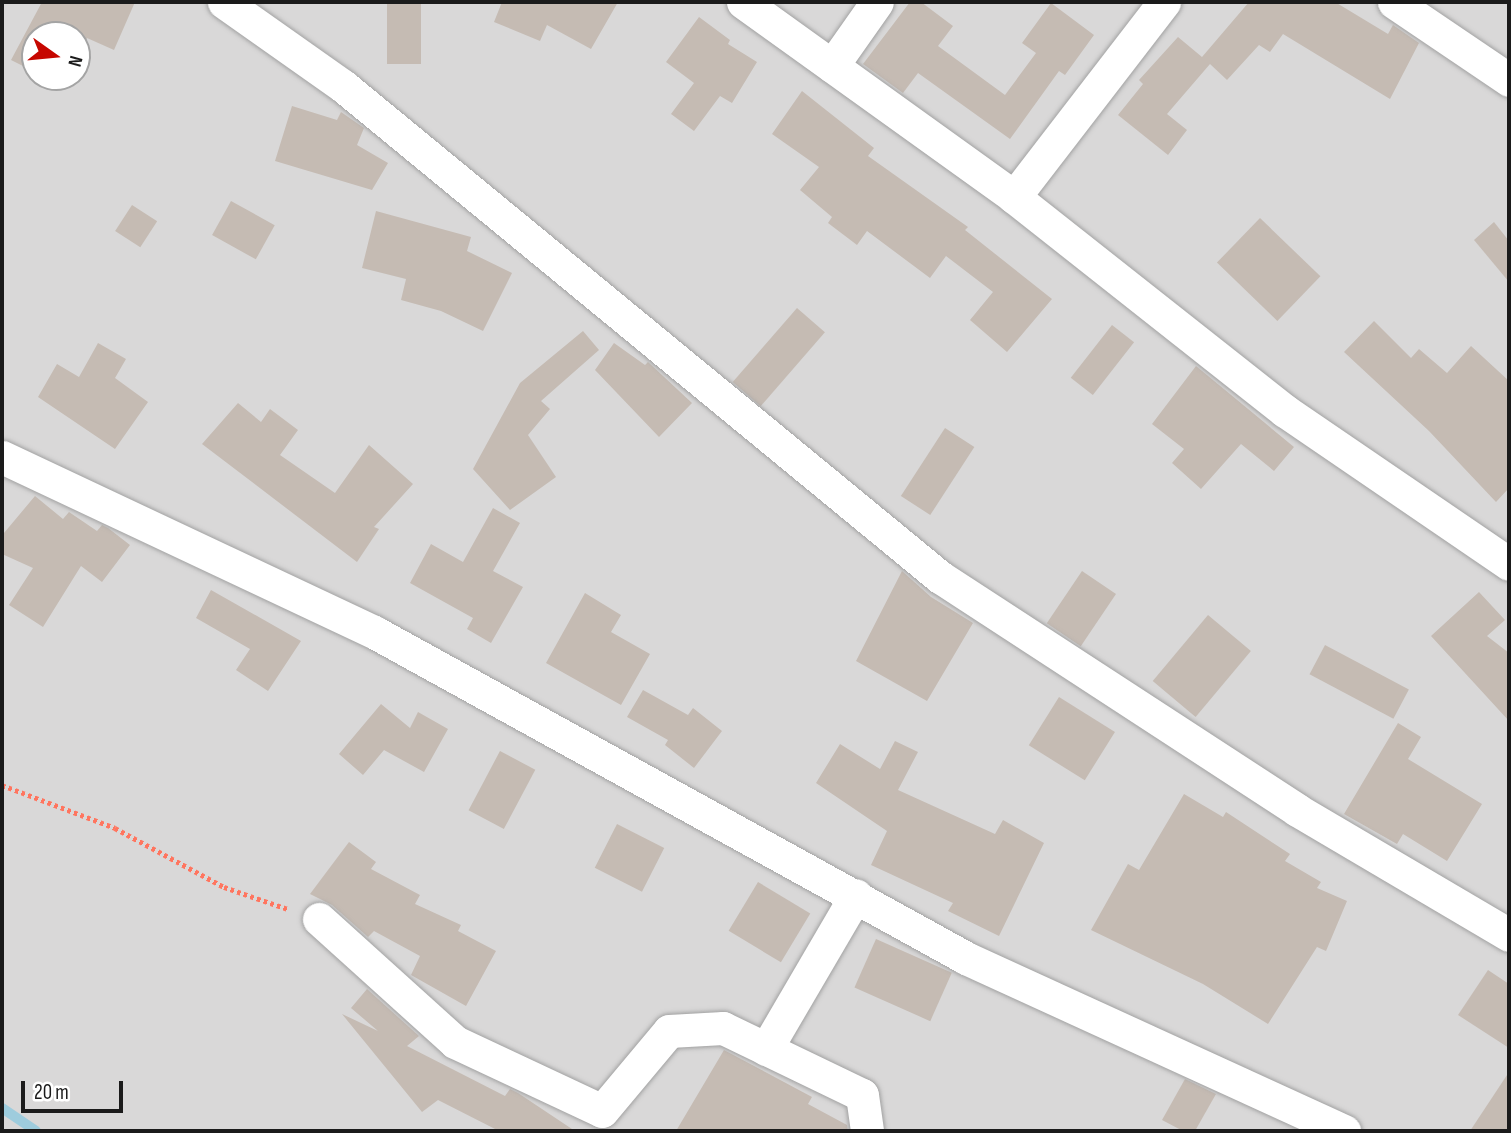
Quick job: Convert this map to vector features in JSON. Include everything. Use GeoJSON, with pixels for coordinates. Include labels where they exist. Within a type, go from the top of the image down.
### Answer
{"type":"FeatureCollection","features":[{"type":"Feature","properties":{"kind":"street"},"geometry":{"type":"LineString","coordinates":[[224,2],[343,86],[940,577],[1297,810],[1509,935]]}},
{"type":"Feature","properties":{"kind":"street"},"geometry":{"type":"LineString","coordinates":[[743,2],[1014,197],[1285,411],[1509,564]]}},
{"type":"Feature","properties":{"kind":"street"},"geometry":{"type":"LineString","coordinates":[[832,66],[877,2]]}},
{"type":"Feature","properties":{"kind":"street"},"geometry":{"type":"LineString","coordinates":[[1014,197],[1164,2]]}},
{"type":"Feature","properties":{"kind":"street"},"geometry":{"type":"LineString","coordinates":[[1394,2],[1509,80]]}},
{"type":"Feature","properties":{"kind":"street"},"geometry":{"type":"LineString","coordinates":[[2,457],[374,632],[856,895],[966,958],[1344,1131]]}},
{"type":"Feature","properties":{"kind":"street"},"geometry":{"type":"LineString","coordinates":[[766,1049],[856,895]]}},
{"type":"Feature","properties":{"kind":"street"},"geometry":{"type":"LineString","coordinates":[[319,919],[455,1042],[602,1111],[669,1031],[723,1028],[862,1095],[867,1131]]}},
{"type":"Feature","properties":{"kind":"path"},"geometry":{"type":"LineString","coordinates":[[2,785],[114,828],[224,887],[319,919]]}},
{"type":"Feature","properties":{"kind":"shaded area"},"geometry":{"type":"Polygon","coordinates":[[[2,2],[1509,2],[1509,1131],[2,1131],[2,2]]]}},
{"type":"Feature","properties":{"kind":"building"},"geometry":{"type":"Polygon","coordinates":[[[42,2],[135,2],[114,50],[91,40],[91,21],[32,21],[42,2]]]}},
{"type":"Feature","properties":{"kind":"building"},"geometry":{"type":"Polygon","coordinates":[[[387,2],[421,2],[421,64],[387,64],[387,2]]]}},
{"type":"Feature","properties":{"kind":"building"},"geometry":{"type":"Polygon","coordinates":[[[502,2],[618,2],[591,49],[547,25],[540,41],[494,22],[502,2]]]}},
{"type":"Feature","properties":{"kind":"building"},"geometry":{"type":"Polygon","coordinates":[[[910,2],[921,2],[953,26],[938,46],[1005,95],[1036,53],[1022,43],[1051,3],[1094,35],[1065,75],[1059,71],[1010,139],[918,73],[903,93],[863,64],[910,2]]]}},
{"type":"Feature","properties":{"kind":"building"},"geometry":{"type":"Polygon","coordinates":[[[1249,2],[1335,2],[1388,34],[1393,25],[1419,43],[1390,99],[1283,34],[1270,52],[1259,45],[1227,80],[1210,64],[1167,114],[1187,130],[1168,155],[1118,115],[1143,84],[1139,80],[1178,37],[1202,57],[1249,2]]]}},
{"type":"Feature","properties":{"kind":"building"},"geometry":{"type":"Polygon","coordinates":[[[699,17],[730,40],[728,44],[757,62],[732,103],[720,96],[694,131],[671,114],[694,83],[666,62],[699,17]]]}},
{"type":"Feature","properties":{"kind":"building"},"geometry":{"type":"Polygon","coordinates":[[[21,41],[21,65],[11,60],[21,41]]]}},
{"type":"Feature","properties":{"kind":"building"},"geometry":{"type":"Polygon","coordinates":[[[802,91],[874,148],[868,156],[968,227],[965,230],[1052,299],[1007,352],[970,320],[993,292],[946,256],[930,278],[867,231],[857,245],[828,223],[832,217],[800,190],[819,167],[772,134],[802,91]]]}},
{"type":"Feature","properties":{"kind":"building"},"geometry":{"type":"Polygon","coordinates":[[[292,106],[337,120],[341,112],[364,128],[357,145],[388,163],[372,190],[275,161],[292,106]]]}},
{"type":"Feature","properties":{"kind":"building"},"geometry":{"type":"Polygon","coordinates":[[[231,201],[275,225],[256,259],[212,235],[231,201]]]}},
{"type":"Feature","properties":{"kind":"building"},"geometry":{"type":"Polygon","coordinates":[[[132,205],[157,221],[140,247],[115,231],[132,205]]]}},
{"type":"Feature","properties":{"kind":"building"},"geometry":{"type":"Polygon","coordinates":[[[376,211],[471,237],[467,251],[512,273],[483,331],[441,311],[401,300],[406,279],[362,268],[376,211]]]}},
{"type":"Feature","properties":{"kind":"building"},"geometry":{"type":"Polygon","coordinates":[[[1260,218],[1320,276],[1277,321],[1217,263],[1260,218]]]}},
{"type":"Feature","properties":{"kind":"building"},"geometry":{"type":"Polygon","coordinates":[[[1494,222],[1509,241],[1509,282],[1474,240],[1494,222]]]}},
{"type":"Feature","properties":{"kind":"building"},"geometry":{"type":"Polygon","coordinates":[[[797,308],[825,332],[761,406],[733,382],[797,308]]]}},
{"type":"Feature","properties":{"kind":"building"},"geometry":{"type":"Polygon","coordinates":[[[1374,321],[1411,358],[1419,349],[1447,373],[1471,346],[1509,381],[1509,488],[1496,502],[1429,431],[1344,352],[1374,321]]]}},
{"type":"Feature","properties":{"kind":"building"},"geometry":{"type":"Polygon","coordinates":[[[1112,325],[1134,342],[1093,395],[1071,378],[1112,325]]]}},
{"type":"Feature","properties":{"kind":"building"},"geometry":{"type":"Polygon","coordinates":[[[583,331],[599,350],[541,401],[550,409],[528,435],[556,477],[510,510],[473,469],[520,383],[583,331]]]}},
{"type":"Feature","properties":{"kind":"building"},"geometry":{"type":"Polygon","coordinates":[[[98,343],[126,359],[115,378],[148,402],[115,449],[38,397],[57,364],[79,377],[98,343]]]}},
{"type":"Feature","properties":{"kind":"building"},"geometry":{"type":"Polygon","coordinates":[[[614,343],[645,365],[648,362],[692,403],[659,437],[595,370],[614,343]]]}},
{"type":"Feature","properties":{"kind":"building"},"geometry":{"type":"Polygon","coordinates":[[[1196,366],[1294,447],[1274,471],[1241,444],[1201,489],[1172,463],[1184,449],[1152,424],[1196,366]]]}},
{"type":"Feature","properties":{"kind":"building"},"geometry":{"type":"Polygon","coordinates":[[[238,403],[261,422],[270,409],[298,430],[280,455],[335,493],[369,445],[413,484],[374,527],[379,529],[357,562],[202,444],[238,403]]]}},
{"type":"Feature","properties":{"kind":"building"},"geometry":{"type":"Polygon","coordinates":[[[945,428],[974,447],[930,515],[901,496],[945,428]]]}},
{"type":"Feature","properties":{"kind":"building"},"geometry":{"type":"Polygon","coordinates":[[[35,496],[63,519],[69,512],[97,531],[102,525],[108,528],[130,545],[102,582],[81,566],[43,627],[9,605],[33,568],[2,554],[4,533],[35,496]]]}},
{"type":"Feature","properties":{"kind":"building"},"geometry":{"type":"Polygon","coordinates":[[[493,508],[520,523],[493,571],[523,587],[491,643],[467,629],[473,618],[410,583],[431,544],[463,562],[493,508]]]}},
{"type":"Feature","properties":{"kind":"building"},"geometry":{"type":"Polygon","coordinates":[[[902,571],[931,597],[973,623],[927,701],[856,661],[902,571]]]}},
{"type":"Feature","properties":{"kind":"building"},"geometry":{"type":"Polygon","coordinates":[[[1082,571],[1116,594],[1081,646],[1047,623],[1082,571]]]}},
{"type":"Feature","properties":{"kind":"building"},"geometry":{"type":"Polygon","coordinates":[[[211,590],[301,641],[268,691],[236,670],[250,649],[196,618],[211,590]]]}},
{"type":"Feature","properties":{"kind":"building"},"geometry":{"type":"Polygon","coordinates":[[[1479,592],[1505,620],[1487,636],[1509,653],[1509,721],[1431,636],[1479,592]]]}},
{"type":"Feature","properties":{"kind":"building"},"geometry":{"type":"Polygon","coordinates":[[[585,593],[621,615],[611,632],[650,654],[621,705],[546,663],[585,593]]]}},
{"type":"Feature","properties":{"kind":"building"},"geometry":{"type":"Polygon","coordinates":[[[1208,615],[1251,651],[1196,717],[1153,681],[1208,615]]]}},
{"type":"Feature","properties":{"kind":"building"},"geometry":{"type":"Polygon","coordinates":[[[1325,645],[1409,690],[1393,719],[1310,674],[1325,645]]]}},
{"type":"Feature","properties":{"kind":"building"},"geometry":{"type":"Polygon","coordinates":[[[643,690],[688,715],[693,708],[722,731],[694,768],[665,745],[668,740],[627,717],[643,690]]]}},
{"type":"Feature","properties":{"kind":"building"},"geometry":{"type":"Polygon","coordinates":[[[1059,697],[1115,732],[1085,780],[1029,745],[1059,697]]]}},
{"type":"Feature","properties":{"kind":"building"},"geometry":{"type":"Polygon","coordinates":[[[381,704],[410,728],[418,712],[448,729],[424,772],[384,750],[363,775],[339,754],[381,704]]]}},
{"type":"Feature","properties":{"kind":"building"},"geometry":{"type":"Polygon","coordinates":[[[1398,723],[1421,737],[1408,759],[1482,804],[1447,861],[1403,834],[1397,844],[1344,814],[1398,723]]]}},
{"type":"Feature","properties":{"kind":"building"},"geometry":{"type":"Polygon","coordinates":[[[895,741],[918,752],[898,790],[995,834],[1003,820],[1044,843],[999,936],[948,911],[953,903],[871,865],[887,831],[816,783],[840,744],[880,769],[895,741]]]}},
{"type":"Feature","properties":{"kind":"building"},"geometry":{"type":"Polygon","coordinates":[[[500,751],[535,770],[504,829],[469,810],[500,751]]]}},
{"type":"Feature","properties":{"kind":"building"},"geometry":{"type":"Polygon","coordinates":[[[1184,794],[1223,817],[1226,812],[1290,854],[1285,861],[1321,882],[1317,888],[1347,901],[1326,951],[1317,947],[1268,1024],[1203,984],[1091,930],[1128,864],[1139,870],[1184,794]]]}},
{"type":"Feature","properties":{"kind":"building"},"geometry":{"type":"Polygon","coordinates":[[[617,824],[664,848],[642,892],[595,868],[617,824]]]}},
{"type":"Feature","properties":{"kind":"building"},"geometry":{"type":"Polygon","coordinates":[[[349,842],[376,862],[371,869],[420,895],[415,904],[461,925],[458,931],[496,951],[466,1006],[411,975],[420,956],[374,931],[368,937],[332,905],[310,894],[349,842]]]}},
{"type":"Feature","properties":{"kind":"building"},"geometry":{"type":"Polygon","coordinates":[[[758,882],[810,913],[781,962],[729,931],[758,882]]]}},
{"type":"Feature","properties":{"kind":"building"},"geometry":{"type":"Polygon","coordinates":[[[876,939],[952,973],[930,1021],[854,987],[876,939]]]}},
{"type":"Feature","properties":{"kind":"building"},"geometry":{"type":"Polygon","coordinates":[[[1488,970],[1509,984],[1509,1048],[1458,1015],[1488,970]]]}},
{"type":"Feature","properties":{"kind":"building"},"geometry":{"type":"Polygon","coordinates":[[[367,989],[419,1036],[407,1046],[505,1096],[510,1089],[518,1093],[575,1131],[499,1131],[438,1100],[422,1112],[342,1014],[378,1031],[351,1008],[367,989]]]}},
{"type":"Feature","properties":{"kind":"building"},"geometry":{"type":"Polygon","coordinates":[[[724,1050],[812,1097],[808,1104],[847,1125],[848,1131],[676,1131],[724,1050]]]}},
{"type":"Feature","properties":{"kind":"building"},"geometry":{"type":"Polygon","coordinates":[[[1509,1072],[1509,1131],[1470,1131],[1509,1072]]]}},
{"type":"Feature","properties":{"kind":"building"},"geometry":{"type":"Polygon","coordinates":[[[1185,1079],[1216,1094],[1195,1131],[1183,1131],[1162,1120],[1185,1079]]]}},
{"type":"Feature","properties":{"kind":"waterway"},"geometry":{"type":"LineString","coordinates":[[2,1108],[36,1131]]}}]}
